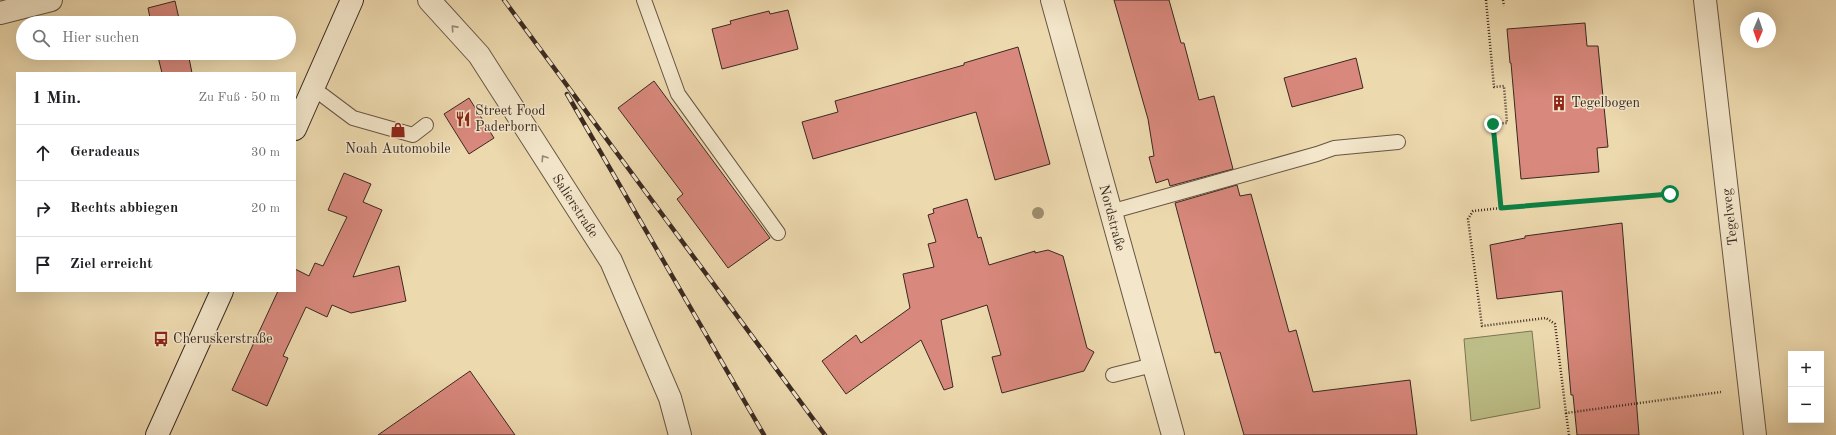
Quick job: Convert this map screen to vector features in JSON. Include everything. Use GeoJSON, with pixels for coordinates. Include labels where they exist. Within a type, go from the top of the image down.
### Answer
{"type":"FeatureCollection","features":[{"type":"Feature","properties":{"kind":"street"},"geometry":{"type":"LineString","coordinates":[[0,13],[51,0]]}},
{"type":"Feature","properties":{"kind":"street"},"geometry":{"type":"LineString","coordinates":[[296,126],[352,0]]}},
{"type":"Feature","properties":{"kind":"street","name":"Salierstraße"},"geometry":{"type":"LineString","coordinates":[[429,0],[479,55],[611,261],[670,398],[680,435]]}},
{"type":"Feature","properties":{"kind":"street","name":"Nordstraße"},"geometry":{"type":"LineString","coordinates":[[1052,0],[1173,435]]}},
{"type":"Feature","properties":{"kind":"street","name":"Tegelweg"},"geometry":{"type":"LineString","coordinates":[[1705,0],[1755,435]]}},
{"type":"Feature","properties":{"kind":"street"},"geometry":{"type":"LineString","coordinates":[[157,435],[222,292]]}},
{"type":"Feature","properties":{"kind":"lane"},"geometry":{"type":"LineString","coordinates":[[644,0],[678,94],[778,233]]}},
{"type":"Feature","properties":{"kind":"lane"},"geometry":{"type":"LineString","coordinates":[[313,88],[353,118],[413,135],[426,125]]}},
{"type":"Feature","properties":{"kind":"lane"},"geometry":{"type":"LineString","coordinates":[[1110,212],[1334,148],[1398,142]]}},
{"type":"Feature","properties":{"kind":"lane"},"geometry":{"type":"LineString","coordinates":[[1113,376],[1153,365]]}},
{"type":"Feature","properties":{"kind":"path"},"geometry":{"type":"LineString","coordinates":[[1486,0],[1494,87],[1504,86],[1507,123],[1493,124],[1501,208]]}},
{"type":"Feature","properties":{"kind":"path"},"geometry":{"type":"LineString","coordinates":[[1503,0],[1504,6]]}},
{"type":"Feature","properties":{"kind":"path"},"geometry":{"type":"LineString","coordinates":[[1569,435],[1555,324],[1546,318],[1482,326],[1468,219],[1473,211],[1670,194]]}},
{"type":"Feature","properties":{"kind":"path"},"geometry":{"type":"LineString","coordinates":[[1566,413],[1749,388]]}},
{"type":"Feature","properties":{"kind":"green space"},"geometry":{"type":"Polygon","coordinates":[[[1532,331],[1540,408],[1471,421],[1464,339],[1532,331]]]}},
{"type":"Feature","properties":{"kind":"building"},"geometry":{"type":"Polygon","coordinates":[[[1114,0],[1169,0],[1181,43],[1184,43],[1199,100],[1214,96],[1233,169],[1170,186],[1168,179],[1156,183],[1149,157],[1154,156],[1148,119],[1114,0]]]}},
{"type":"Feature","properties":{"kind":"building"},"geometry":{"type":"Polygon","coordinates":[[[175,1],[178,16],[150,16],[148,8],[175,1]]]}},
{"type":"Feature","properties":{"kind":"building"},"geometry":{"type":"Polygon","coordinates":[[[788,10],[798,49],[722,69],[712,29],[731,24],[730,21],[769,11],[770,14],[788,10]]]}},
{"type":"Feature","properties":{"kind":"building","name":"Tegelbogen"},"geometry":{"type":"Polygon","coordinates":[[[1585,23],[1587,46],[1598,46],[1608,147],[1597,148],[1599,172],[1521,179],[1507,29],[1585,23]]]}},
{"type":"Feature","properties":{"kind":"building"},"geometry":{"type":"Polygon","coordinates":[[[1018,47],[1050,164],[995,180],[976,112],[813,159],[802,122],[838,112],[835,101],[964,65],[964,63],[1018,47]]]}},
{"type":"Feature","properties":{"kind":"building"},"geometry":{"type":"Polygon","coordinates":[[[1356,58],[1363,88],[1292,107],[1284,78],[1356,58]]]}},
{"type":"Feature","properties":{"kind":"building"},"geometry":{"type":"Polygon","coordinates":[[[159,60],[189,60],[192,72],[162,72],[159,60]]]}},
{"type":"Feature","properties":{"kind":"building"},"geometry":{"type":"Polygon","coordinates":[[[654,81],[770,238],[728,268],[677,199],[683,194],[618,108],[654,81]]]}},
{"type":"Feature","properties":{"kind":"building"},"geometry":{"type":"Polygon","coordinates":[[[469,98],[494,138],[469,154],[444,114],[469,98]]]}},
{"type":"Feature","properties":{"kind":"building"},"geometry":{"type":"Polygon","coordinates":[[[344,173],[371,184],[363,202],[382,210],[353,277],[399,266],[406,301],[351,313],[332,305],[327,317],[306,307],[283,356],[288,358],[267,406],[232,390],[278,292],[296,292],[296,270],[309,276],[315,263],[323,266],[347,217],[328,210],[344,173]]]}},
{"type":"Feature","properties":{"kind":"building"},"geometry":{"type":"Polygon","coordinates":[[[1237,185],[1240,196],[1251,194],[1289,332],[1296,330],[1313,392],[1410,380],[1417,435],[1244,435],[1220,352],[1215,353],[1175,203],[1237,185]]]}},
{"type":"Feature","properties":{"kind":"building"},"geometry":{"type":"Polygon","coordinates":[[[967,199],[978,238],[981,237],[989,265],[1035,251],[1035,253],[1048,250],[1063,256],[1087,348],[1094,352],[1084,371],[1002,393],[992,357],[1001,355],[987,305],[941,320],[953,387],[944,390],[921,340],[846,394],[822,361],[856,335],[861,343],[910,308],[903,274],[934,267],[928,244],[936,242],[928,215],[934,213],[933,209],[967,199]]]}},
{"type":"Feature","properties":{"kind":"building"},"geometry":{"type":"Polygon","coordinates":[[[1622,223],[1639,435],[1577,435],[1573,395],[1571,395],[1562,291],[1497,299],[1490,245],[1525,238],[1525,236],[1622,223]]]}},
{"type":"Feature","properties":{"kind":"building"},"geometry":{"type":"Polygon","coordinates":[[[470,371],[515,435],[378,435],[470,371]]]}},
{"type":"Feature","properties":{"kind":"railway"},"geometry":{"type":"LineString","coordinates":[[504,0],[825,435]]}},
{"type":"Feature","properties":{"kind":"railway"},"geometry":{"type":"LineString","coordinates":[[567,94],[764,435]]}},
{"type":"Feature","properties":{"kind":"place","name":"Tegelbogen"},"geometry":{"type":"Point","coordinates":[1559,103]}},
{"type":"Feature","properties":{"kind":"place","name":"Street Food Paderborn"},"geometry":{"type":"Point","coordinates":[463,119]}},
{"type":"Feature","properties":{"kind":"place","name":"Noah Automobile"},"geometry":{"type":"Point","coordinates":[398,130]}},
{"type":"Feature","properties":{"kind":"place","name":"Cheruskerstraße"},"geometry":{"type":"Point","coordinates":[161,339]}},
{"type":"Feature","properties":{"kind":"route"},"geometry":{"type":"LineString","coordinates":[[1493,124],[1501,208],[1670,194]]}}]}
